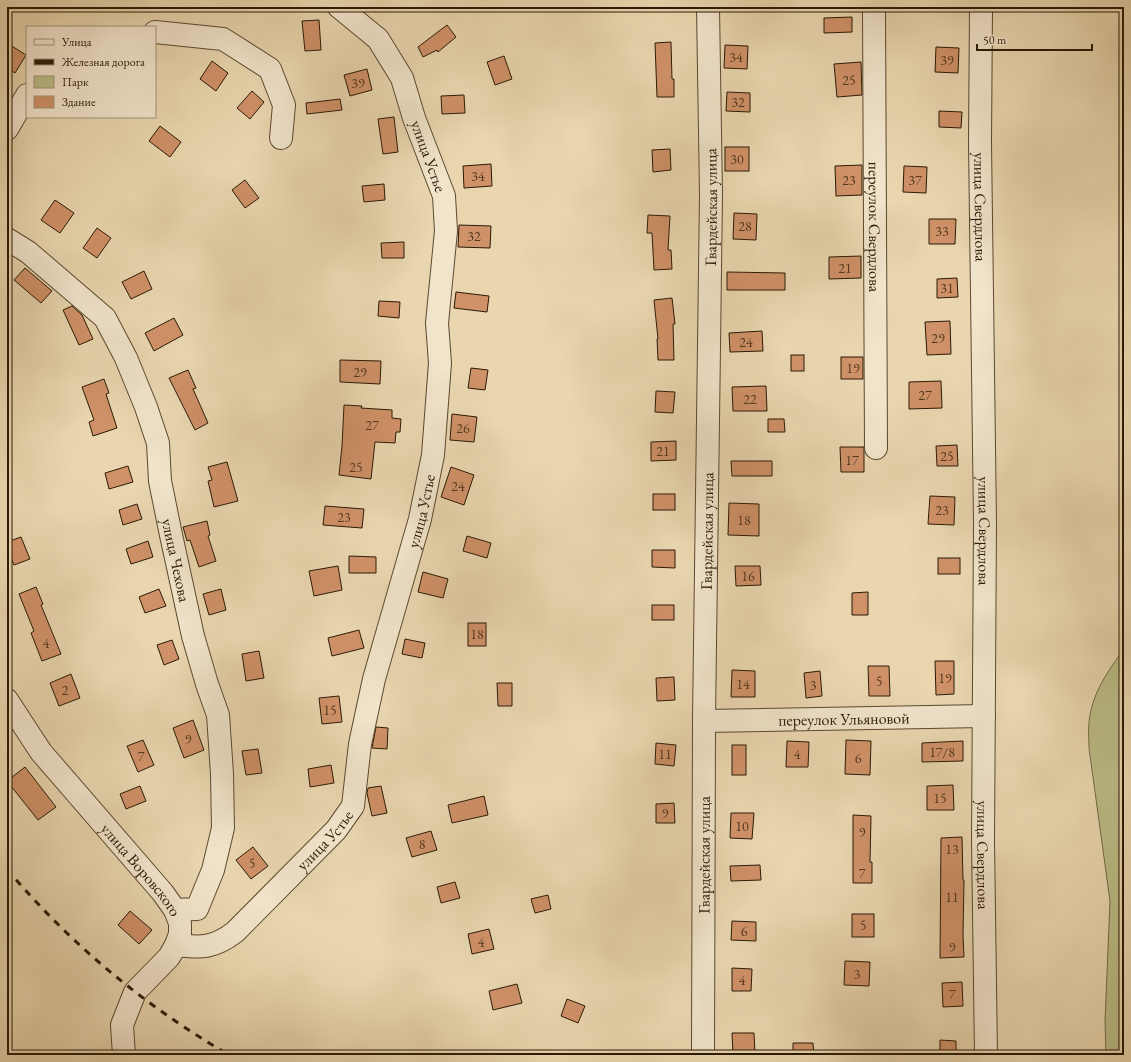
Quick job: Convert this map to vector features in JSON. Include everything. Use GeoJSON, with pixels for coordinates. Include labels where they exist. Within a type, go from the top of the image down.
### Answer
{"type":"FeatureCollection","features":[{"type":"Feature","properties":{"kind":"street","name":"улица Устье"},"geometry":{"type":"LineString","coordinates":[[176,945],[194,947],[210,945],[223,941],[235,932],[336,830],[353,806],[360,744],[374,679],[420,519],[433,455],[440,363],[437,323],[446,231],[444,196],[414,118],[402,78],[378,39],[340,7]]}},
{"type":"Feature","properties":{"kind":"street","name":"Гвардейская улица"},"geometry":{"type":"LineString","coordinates":[[703,1055],[704,722],[711,195],[708,7]]}},
{"type":"Feature","properties":{"kind":"street","name":"переулок Свердлова"},"geometry":{"type":"LineString","coordinates":[[874,7],[876,448]]}},
{"type":"Feature","properties":{"kind":"street","name":"улица Свердлова"},"geometry":{"type":"LineString","coordinates":[[980,7],[985,515],[983,841],[986,1055]]}},
{"type":"Feature","properties":{"kind":"street"},"geometry":{"type":"LineString","coordinates":[[156,32],[223,39],[270,69],[284,105],[281,138]]}},
{"type":"Feature","properties":{"kind":"street"},"geometry":{"type":"LineString","coordinates":[[7,129],[26,97]]}},
{"type":"Feature","properties":{"kind":"street","name":"улица Чехова"},"geometry":{"type":"LineString","coordinates":[[7,239],[28,252],[105,318],[126,358],[146,407],[158,443],[160,481],[172,542],[193,636],[207,684],[218,714],[222,774],[223,828],[213,870],[197,909],[176,910]]}},
{"type":"Feature","properties":{"kind":"street","name":"улица Воровского"},"geometry":{"type":"LineString","coordinates":[[7,700],[41,752],[149,876],[176,910],[180,923],[180,934],[176,945],[169,957],[135,992],[122,1025],[124,1055]]}},
{"type":"Feature","properties":{"kind":"street","name":"переулок Ульяновой"},"geometry":{"type":"LineString","coordinates":[[704,722],[984,716]]}},
{"type":"Feature","properties":{"kind":"green space"},"geometry":{"type":"Polygon","coordinates":[[[1124,652],[1124,1055],[1106,1055],[1105,1022],[1110,901],[1089,748],[1089,726],[1090,713],[1100,686],[1121,653],[1124,652]]]}},
{"type":"Feature","properties":{"kind":"building"},"geometry":{"type":"Polygon","coordinates":[[[852,17],[852,32],[824,33],[824,18],[852,17]]]}},
{"type":"Feature","properties":{"kind":"building"},"geometry":{"type":"Polygon","coordinates":[[[319,20],[321,50],[305,51],[302,21],[319,20]]]}},
{"type":"Feature","properties":{"kind":"building"},"geometry":{"type":"Polygon","coordinates":[[[447,25],[456,37],[438,52],[437,50],[423,57],[418,47],[447,25]]]}},
{"type":"Feature","properties":{"kind":"building"},"geometry":{"type":"Polygon","coordinates":[[[671,42],[674,97],[657,97],[655,43],[671,42]]]}},
{"type":"Feature","properties":{"kind":"building"},"geometry":{"type":"Polygon","coordinates":[[[7,43],[26,55],[15,73],[7,68],[7,43]]]}},
{"type":"Feature","properties":{"kind":"building"},"geometry":{"type":"Polygon","coordinates":[[[725,45],[748,46],[747,69],[724,68],[725,45]]]}},
{"type":"Feature","properties":{"kind":"building"},"geometry":{"type":"Polygon","coordinates":[[[936,47],[959,48],[958,73],[935,72],[936,47]]]}},
{"type":"Feature","properties":{"kind":"building"},"geometry":{"type":"Polygon","coordinates":[[[504,56],[512,79],[495,85],[487,62],[504,56]]]}},
{"type":"Feature","properties":{"kind":"building"},"geometry":{"type":"Polygon","coordinates":[[[212,61],[228,73],[216,91],[200,79],[212,61]]]}},
{"type":"Feature","properties":{"kind":"building"},"geometry":{"type":"Polygon","coordinates":[[[861,62],[862,95],[837,97],[834,64],[861,62]]]}},
{"type":"Feature","properties":{"kind":"building"},"geometry":{"type":"Polygon","coordinates":[[[367,69],[372,90],[350,96],[344,75],[367,69]]]}},
{"type":"Feature","properties":{"kind":"building"},"geometry":{"type":"Polygon","coordinates":[[[252,91],[264,102],[250,119],[237,108],[252,91]]]}},
{"type":"Feature","properties":{"kind":"building"},"geometry":{"type":"Polygon","coordinates":[[[727,92],[750,93],[750,112],[726,111],[727,92]]]}},
{"type":"Feature","properties":{"kind":"building"},"geometry":{"type":"Polygon","coordinates":[[[464,95],[465,113],[442,114],[441,96],[464,95]]]}},
{"type":"Feature","properties":{"kind":"building"},"geometry":{"type":"Polygon","coordinates":[[[340,99],[342,110],[307,114],[306,103],[340,99]]]}},
{"type":"Feature","properties":{"kind":"building"},"geometry":{"type":"Polygon","coordinates":[[[939,111],[962,112],[961,128],[939,127],[939,111]]]}},
{"type":"Feature","properties":{"kind":"building"},"geometry":{"type":"Polygon","coordinates":[[[394,117],[398,152],[383,154],[378,119],[394,117]]]}},
{"type":"Feature","properties":{"kind":"building"},"geometry":{"type":"Polygon","coordinates":[[[160,126],[181,142],[170,157],[149,141],[160,126]]]}},
{"type":"Feature","properties":{"kind":"building"},"geometry":{"type":"Polygon","coordinates":[[[725,147],[749,147],[749,171],[725,171],[725,147]]]}},
{"type":"Feature","properties":{"kind":"building"},"geometry":{"type":"Polygon","coordinates":[[[670,149],[671,170],[653,172],[652,150],[670,149]]]}},
{"type":"Feature","properties":{"kind":"building"},"geometry":{"type":"Polygon","coordinates":[[[491,164],[492,186],[464,188],[463,166],[491,164]]]}},
{"type":"Feature","properties":{"kind":"building"},"geometry":{"type":"Polygon","coordinates":[[[862,165],[862,195],[836,196],[835,166],[862,165]]]}},
{"type":"Feature","properties":{"kind":"building"},"geometry":{"type":"Polygon","coordinates":[[[904,166],[927,167],[926,193],[903,192],[904,166]]]}},
{"type":"Feature","properties":{"kind":"building"},"geometry":{"type":"Polygon","coordinates":[[[245,180],[259,198],[245,208],[232,190],[245,180]]]}},
{"type":"Feature","properties":{"kind":"building"},"geometry":{"type":"Polygon","coordinates":[[[384,184],[385,200],[364,202],[362,186],[384,184]]]}},
{"type":"Feature","properties":{"kind":"building"},"geometry":{"type":"Polygon","coordinates":[[[55,200],[74,213],[60,233],[41,220],[55,200]]]}},
{"type":"Feature","properties":{"kind":"building"},"geometry":{"type":"Polygon","coordinates":[[[734,213],[757,214],[756,240],[733,239],[734,213]]]}},
{"type":"Feature","properties":{"kind":"building"},"geometry":{"type":"Polygon","coordinates":[[[648,215],[670,216],[668,250],[671,250],[672,269],[654,270],[652,233],[647,233],[648,215]]]}},
{"type":"Feature","properties":{"kind":"building"},"geometry":{"type":"Polygon","coordinates":[[[929,219],[956,219],[955,244],[929,244],[929,219]]]}},
{"type":"Feature","properties":{"kind":"building"},"geometry":{"type":"Polygon","coordinates":[[[459,225],[491,226],[490,248],[458,247],[459,225]]]}},
{"type":"Feature","properties":{"kind":"building"},"geometry":{"type":"Polygon","coordinates":[[[97,228],[111,238],[97,258],[83,248],[97,228]]]}},
{"type":"Feature","properties":{"kind":"building"},"geometry":{"type":"Polygon","coordinates":[[[404,242],[404,258],[382,258],[381,243],[404,242]]]}},
{"type":"Feature","properties":{"kind":"building"},"geometry":{"type":"Polygon","coordinates":[[[861,256],[861,278],[829,279],[829,257],[861,256]]]}},
{"type":"Feature","properties":{"kind":"building"},"geometry":{"type":"Polygon","coordinates":[[[25,268],[52,291],[41,303],[14,280],[25,268]]]}},
{"type":"Feature","properties":{"kind":"building"},"geometry":{"type":"Polygon","coordinates":[[[144,271],[152,289],[131,299],[122,282],[144,271]]]}},
{"type":"Feature","properties":{"kind":"building"},"geometry":{"type":"Polygon","coordinates":[[[727,272],[785,273],[785,290],[727,290],[727,272]]]}},
{"type":"Feature","properties":{"kind":"building"},"geometry":{"type":"Polygon","coordinates":[[[957,278],[958,297],[937,298],[937,279],[957,278]]]}},
{"type":"Feature","properties":{"kind":"building"},"geometry":{"type":"Polygon","coordinates":[[[456,292],[489,296],[487,312],[454,308],[456,292]]]}},
{"type":"Feature","properties":{"kind":"building"},"geometry":{"type":"Polygon","coordinates":[[[672,298],[675,324],[673,324],[674,360],[658,360],[658,339],[654,300],[672,298]]]}},
{"type":"Feature","properties":{"kind":"building"},"geometry":{"type":"Polygon","coordinates":[[[379,301],[400,302],[399,318],[378,316],[379,301]]]}},
{"type":"Feature","properties":{"kind":"building"},"geometry":{"type":"Polygon","coordinates":[[[72,306],[82,315],[93,339],[79,345],[63,310],[72,306]]]}},
{"type":"Feature","properties":{"kind":"building"},"geometry":{"type":"Polygon","coordinates":[[[174,318],[183,335],[154,351],[145,333],[174,318]]]}},
{"type":"Feature","properties":{"kind":"building"},"geometry":{"type":"Polygon","coordinates":[[[950,321],[951,354],[927,355],[925,322],[950,321]]]}},
{"type":"Feature","properties":{"kind":"building"},"geometry":{"type":"Polygon","coordinates":[[[762,331],[763,351],[730,352],[729,333],[762,331]]]}},
{"type":"Feature","properties":{"kind":"building"},"geometry":{"type":"Polygon","coordinates":[[[791,355],[804,355],[804,371],[791,371],[791,355]]]}},
{"type":"Feature","properties":{"kind":"building"},"geometry":{"type":"Polygon","coordinates":[[[841,357],[863,357],[863,379],[841,379],[841,357]]]}},
{"type":"Feature","properties":{"kind":"building"},"geometry":{"type":"Polygon","coordinates":[[[340,360],[381,361],[380,384],[340,382],[340,360]]]}},
{"type":"Feature","properties":{"kind":"building"},"geometry":{"type":"Polygon","coordinates":[[[471,368],[488,370],[485,390],[468,388],[471,368]]]}},
{"type":"Feature","properties":{"kind":"building"},"geometry":{"type":"Polygon","coordinates":[[[188,370],[196,388],[193,389],[208,423],[195,430],[169,378],[188,370]]]}},
{"type":"Feature","properties":{"kind":"building"},"geometry":{"type":"Polygon","coordinates":[[[104,379],[109,393],[106,394],[117,428],[93,436],[89,422],[94,420],[82,387],[104,379]]]}},
{"type":"Feature","properties":{"kind":"building"},"geometry":{"type":"Polygon","coordinates":[[[941,381],[942,408],[909,409],[909,382],[941,381]]]}},
{"type":"Feature","properties":{"kind":"building"},"geometry":{"type":"Polygon","coordinates":[[[766,386],[767,411],[733,411],[732,387],[766,386]]]}},
{"type":"Feature","properties":{"kind":"building"},"geometry":{"type":"Polygon","coordinates":[[[656,391],[675,392],[673,413],[655,412],[656,391]]]}},
{"type":"Feature","properties":{"kind":"building"},"geometry":{"type":"Polygon","coordinates":[[[344,405],[362,406],[361,408],[392,410],[392,418],[401,419],[400,432],[396,432],[395,443],[375,442],[371,479],[339,475],[344,405]]]}},
{"type":"Feature","properties":{"kind":"building"},"geometry":{"type":"Polygon","coordinates":[[[452,414],[477,417],[474,442],[450,440],[452,414]]]}},
{"type":"Feature","properties":{"kind":"building"},"geometry":{"type":"Polygon","coordinates":[[[768,419],[784,419],[785,432],[768,432],[768,419]]]}},
{"type":"Feature","properties":{"kind":"building"},"geometry":{"type":"Polygon","coordinates":[[[676,441],[676,460],[651,461],[651,442],[676,441]]]}},
{"type":"Feature","properties":{"kind":"building"},"geometry":{"type":"Polygon","coordinates":[[[957,445],[958,466],[937,466],[936,446],[957,445]]]}},
{"type":"Feature","properties":{"kind":"building"},"geometry":{"type":"Polygon","coordinates":[[[840,447],[864,447],[864,472],[841,472],[840,447]]]}},
{"type":"Feature","properties":{"kind":"building"},"geometry":{"type":"Polygon","coordinates":[[[731,461],[772,461],[772,476],[732,476],[731,461]]]}},
{"type":"Feature","properties":{"kind":"building"},"geometry":{"type":"Polygon","coordinates":[[[227,462],[238,501],[214,507],[208,481],[212,480],[208,467],[227,462]]]}},
{"type":"Feature","properties":{"kind":"building"},"geometry":{"type":"Polygon","coordinates":[[[128,466],[133,482],[109,489],[105,473],[128,466]]]}},
{"type":"Feature","properties":{"kind":"building"},"geometry":{"type":"Polygon","coordinates":[[[451,467],[474,475],[464,505],[441,497],[451,467]]]}},
{"type":"Feature","properties":{"kind":"building"},"geometry":{"type":"Polygon","coordinates":[[[653,494],[675,494],[675,510],[653,510],[653,494]]]}},
{"type":"Feature","properties":{"kind":"building"},"geometry":{"type":"Polygon","coordinates":[[[930,496],[955,497],[954,525],[928,524],[930,496]]]}},
{"type":"Feature","properties":{"kind":"building"},"geometry":{"type":"Polygon","coordinates":[[[729,503],[759,504],[759,536],[728,535],[729,503]]]}},
{"type":"Feature","properties":{"kind":"building"},"geometry":{"type":"Polygon","coordinates":[[[137,504],[142,519],[123,525],[119,510],[137,504]]]}},
{"type":"Feature","properties":{"kind":"building"},"geometry":{"type":"Polygon","coordinates":[[[325,506],[364,509],[362,528],[323,525],[325,506]]]}},
{"type":"Feature","properties":{"kind":"building"},"geometry":{"type":"Polygon","coordinates":[[[207,521],[210,535],[208,536],[216,561],[199,567],[190,540],[187,541],[183,527],[207,521]]]}},
{"type":"Feature","properties":{"kind":"building"},"geometry":{"type":"Polygon","coordinates":[[[467,536],[491,543],[487,558],[463,551],[467,536]]]}},
{"type":"Feature","properties":{"kind":"building"},"geometry":{"type":"Polygon","coordinates":[[[21,537],[30,559],[14,565],[7,548],[7,542],[21,537]]]}},
{"type":"Feature","properties":{"kind":"building"},"geometry":{"type":"Polygon","coordinates":[[[148,541],[153,557],[131,564],[126,549],[148,541]]]}},
{"type":"Feature","properties":{"kind":"building"},"geometry":{"type":"Polygon","coordinates":[[[652,550],[675,550],[675,568],[652,567],[652,550]]]}},
{"type":"Feature","properties":{"kind":"building"},"geometry":{"type":"Polygon","coordinates":[[[349,556],[376,557],[376,573],[349,573],[349,556]]]}},
{"type":"Feature","properties":{"kind":"building"},"geometry":{"type":"Polygon","coordinates":[[[938,558],[960,558],[960,574],[938,574],[938,558]]]}},
{"type":"Feature","properties":{"kind":"building"},"geometry":{"type":"Polygon","coordinates":[[[338,566],[342,590],[314,596],[309,571],[338,566]]]}},
{"type":"Feature","properties":{"kind":"building"},"geometry":{"type":"Polygon","coordinates":[[[735,566],[760,566],[761,585],[736,586],[735,566]]]}},
{"type":"Feature","properties":{"kind":"building"},"geometry":{"type":"Polygon","coordinates":[[[423,572],[448,579],[443,598],[418,592],[423,572]]]}},
{"type":"Feature","properties":{"kind":"building"},"geometry":{"type":"Polygon","coordinates":[[[36,587],[43,604],[41,605],[61,654],[42,661],[31,633],[34,631],[19,594],[36,587]]]}},
{"type":"Feature","properties":{"kind":"building"},"geometry":{"type":"Polygon","coordinates":[[[159,589],[166,606],[145,613],[139,597],[159,589]]]}},
{"type":"Feature","properties":{"kind":"building"},"geometry":{"type":"Polygon","coordinates":[[[221,589],[226,610],[209,615],[203,594],[221,589]]]}},
{"type":"Feature","properties":{"kind":"building"},"geometry":{"type":"Polygon","coordinates":[[[868,592],[868,615],[852,615],[852,593],[868,592]]]}},
{"type":"Feature","properties":{"kind":"building"},"geometry":{"type":"Polygon","coordinates":[[[652,605],[674,605],[674,620],[652,620],[652,605]]]}},
{"type":"Feature","properties":{"kind":"building"},"geometry":{"type":"Polygon","coordinates":[[[468,623],[486,623],[486,646],[468,646],[468,623]]]}},
{"type":"Feature","properties":{"kind":"building"},"geometry":{"type":"Polygon","coordinates":[[[359,630],[364,648],[332,656],[328,638],[359,630]]]}},
{"type":"Feature","properties":{"kind":"building"},"geometry":{"type":"Polygon","coordinates":[[[405,639],[425,643],[422,658],[402,654],[405,639]]]}},
{"type":"Feature","properties":{"kind":"building"},"geometry":{"type":"Polygon","coordinates":[[[172,640],[179,659],[164,665],[157,645],[172,640]]]}},
{"type":"Feature","properties":{"kind":"building"},"geometry":{"type":"Polygon","coordinates":[[[259,651],[264,678],[246,681],[242,654],[259,651]]]}},
{"type":"Feature","properties":{"kind":"building"},"geometry":{"type":"Polygon","coordinates":[[[935,661],[954,661],[954,694],[936,695],[935,661]]]}},
{"type":"Feature","properties":{"kind":"building"},"geometry":{"type":"Polygon","coordinates":[[[868,666],[889,666],[890,696],[869,696],[868,666]]]}},
{"type":"Feature","properties":{"kind":"building"},"geometry":{"type":"Polygon","coordinates":[[[732,670],[755,671],[755,697],[731,697],[732,670]]]}},
{"type":"Feature","properties":{"kind":"building"},"geometry":{"type":"Polygon","coordinates":[[[820,671],[822,696],[806,698],[804,673],[820,671]]]}},
{"type":"Feature","properties":{"kind":"building"},"geometry":{"type":"Polygon","coordinates":[[[71,674],[80,698],[59,706],[50,683],[71,674]]]}},
{"type":"Feature","properties":{"kind":"building"},"geometry":{"type":"Polygon","coordinates":[[[674,677],[675,700],[657,701],[656,678],[674,677]]]}},
{"type":"Feature","properties":{"kind":"building"},"geometry":{"type":"Polygon","coordinates":[[[497,683],[512,683],[512,706],[498,706],[497,683]]]}},
{"type":"Feature","properties":{"kind":"building"},"geometry":{"type":"Polygon","coordinates":[[[339,696],[342,722],[322,724],[319,698],[339,696]]]}},
{"type":"Feature","properties":{"kind":"building"},"geometry":{"type":"Polygon","coordinates":[[[193,720],[204,750],[184,758],[173,728],[193,720]]]}},
{"type":"Feature","properties":{"kind":"building"},"geometry":{"type":"Polygon","coordinates":[[[376,727],[388,728],[387,749],[372,748],[376,727]]]}},
{"type":"Feature","properties":{"kind":"building"},"geometry":{"type":"Polygon","coordinates":[[[143,740],[154,765],[138,772],[127,746],[143,740]]]}},
{"type":"Feature","properties":{"kind":"building"},"geometry":{"type":"Polygon","coordinates":[[[846,740],[871,741],[870,775],[845,774],[846,740]]]}},
{"type":"Feature","properties":{"kind":"building"},"geometry":{"type":"Polygon","coordinates":[[[787,741],[809,742],[808,767],[786,767],[787,741]]]}},
{"type":"Feature","properties":{"kind":"building"},"geometry":{"type":"Polygon","coordinates":[[[963,741],[963,761],[922,762],[922,743],[963,741]]]}},
{"type":"Feature","properties":{"kind":"building"},"geometry":{"type":"Polygon","coordinates":[[[656,743],[676,745],[674,766],[655,764],[656,743]]]}},
{"type":"Feature","properties":{"kind":"building"},"geometry":{"type":"Polygon","coordinates":[[[732,745],[746,745],[746,775],[732,775],[732,745]]]}},
{"type":"Feature","properties":{"kind":"building"},"geometry":{"type":"Polygon","coordinates":[[[258,749],[262,773],[246,775],[242,751],[258,749]]]}},
{"type":"Feature","properties":{"kind":"building"},"geometry":{"type":"Polygon","coordinates":[[[331,765],[334,783],[310,787],[308,769],[331,765]]]}},
{"type":"Feature","properties":{"kind":"building"},"geometry":{"type":"Polygon","coordinates":[[[25,767],[56,807],[38,820],[7,781],[25,767]]]}},
{"type":"Feature","properties":{"kind":"building"},"geometry":{"type":"Polygon","coordinates":[[[953,785],[954,810],[927,810],[927,786],[953,785]]]}},
{"type":"Feature","properties":{"kind":"building"},"geometry":{"type":"Polygon","coordinates":[[[140,786],[146,801],[126,809],[120,794],[140,786]]]}},
{"type":"Feature","properties":{"kind":"building"},"geometry":{"type":"Polygon","coordinates":[[[381,786],[387,813],[372,816],[367,793],[368,788],[381,786]]]}},
{"type":"Feature","properties":{"kind":"building"},"geometry":{"type":"Polygon","coordinates":[[[484,796],[488,815],[452,823],[448,805],[484,796]]]}},
{"type":"Feature","properties":{"kind":"building"},"geometry":{"type":"Polygon","coordinates":[[[674,803],[675,823],[656,823],[656,804],[674,803]]]}},
{"type":"Feature","properties":{"kind":"building"},"geometry":{"type":"Polygon","coordinates":[[[731,813],[754,813],[752,839],[730,838],[731,813]]]}},
{"type":"Feature","properties":{"kind":"building"},"geometry":{"type":"Polygon","coordinates":[[[853,815],[871,816],[870,862],[872,862],[872,883],[853,883],[853,815]]]}},
{"type":"Feature","properties":{"kind":"building"},"geometry":{"type":"Polygon","coordinates":[[[431,831],[437,850],[412,857],[406,838],[431,831]]]}},
{"type":"Feature","properties":{"kind":"building"},"geometry":{"type":"Polygon","coordinates":[[[962,837],[964,880],[964,957],[940,958],[941,838],[962,837]]]}},
{"type":"Feature","properties":{"kind":"building"},"geometry":{"type":"Polygon","coordinates":[[[253,847],[268,866],[251,879],[236,860],[253,847]]]}},
{"type":"Feature","properties":{"kind":"building"},"geometry":{"type":"Polygon","coordinates":[[[760,865],[761,880],[731,881],[730,866],[760,865]]]}},
{"type":"Feature","properties":{"kind":"building"},"geometry":{"type":"Polygon","coordinates":[[[455,882],[460,898],[441,903],[437,887],[455,882]]]}},
{"type":"Feature","properties":{"kind":"building"},"geometry":{"type":"Polygon","coordinates":[[[548,895],[551,909],[535,913],[531,899],[548,895]]]}},
{"type":"Feature","properties":{"kind":"building"},"geometry":{"type":"Polygon","coordinates":[[[130,911],[152,930],[139,944],[118,925],[130,911]]]}},
{"type":"Feature","properties":{"kind":"building"},"geometry":{"type":"Polygon","coordinates":[[[852,914],[874,914],[874,937],[852,937],[852,914]]]}},
{"type":"Feature","properties":{"kind":"building"},"geometry":{"type":"Polygon","coordinates":[[[732,921],[756,922],[756,941],[731,940],[732,921]]]}},
{"type":"Feature","properties":{"kind":"building"},"geometry":{"type":"Polygon","coordinates":[[[489,929],[494,949],[472,954],[468,934],[489,929]]]}},
{"type":"Feature","properties":{"kind":"building"},"geometry":{"type":"Polygon","coordinates":[[[845,961],[870,962],[869,986],[844,985],[845,961]]]}},
{"type":"Feature","properties":{"kind":"building"},"geometry":{"type":"Polygon","coordinates":[[[732,968],[752,969],[751,991],[732,991],[732,968]]]}},
{"type":"Feature","properties":{"kind":"building"},"geometry":{"type":"Polygon","coordinates":[[[962,982],[963,1006],[943,1007],[942,983],[962,982]]]}},
{"type":"Feature","properties":{"kind":"building"},"geometry":{"type":"Polygon","coordinates":[[[517,984],[522,1003],[493,1010],[489,991],[517,984]]]}},
{"type":"Feature","properties":{"kind":"building"},"geometry":{"type":"Polygon","coordinates":[[[567,999],[585,1006],[578,1023],[561,1016],[567,999]]]}},
{"type":"Feature","properties":{"kind":"building"},"geometry":{"type":"Polygon","coordinates":[[[732,1033],[754,1033],[755,1055],[733,1055],[732,1033]]]}},
{"type":"Feature","properties":{"kind":"building"},"geometry":{"type":"Polygon","coordinates":[[[940,1040],[956,1041],[956,1055],[940,1055],[940,1040]]]}},
{"type":"Feature","properties":{"kind":"building"},"geometry":{"type":"Polygon","coordinates":[[[793,1043],[813,1043],[814,1055],[793,1055],[793,1043]]]}},
{"type":"Feature","properties":{"kind":"railway"},"geometry":{"type":"LineString","coordinates":[[7,869],[56,923],[110,972],[168,1016],[229,1055]]}}]}
